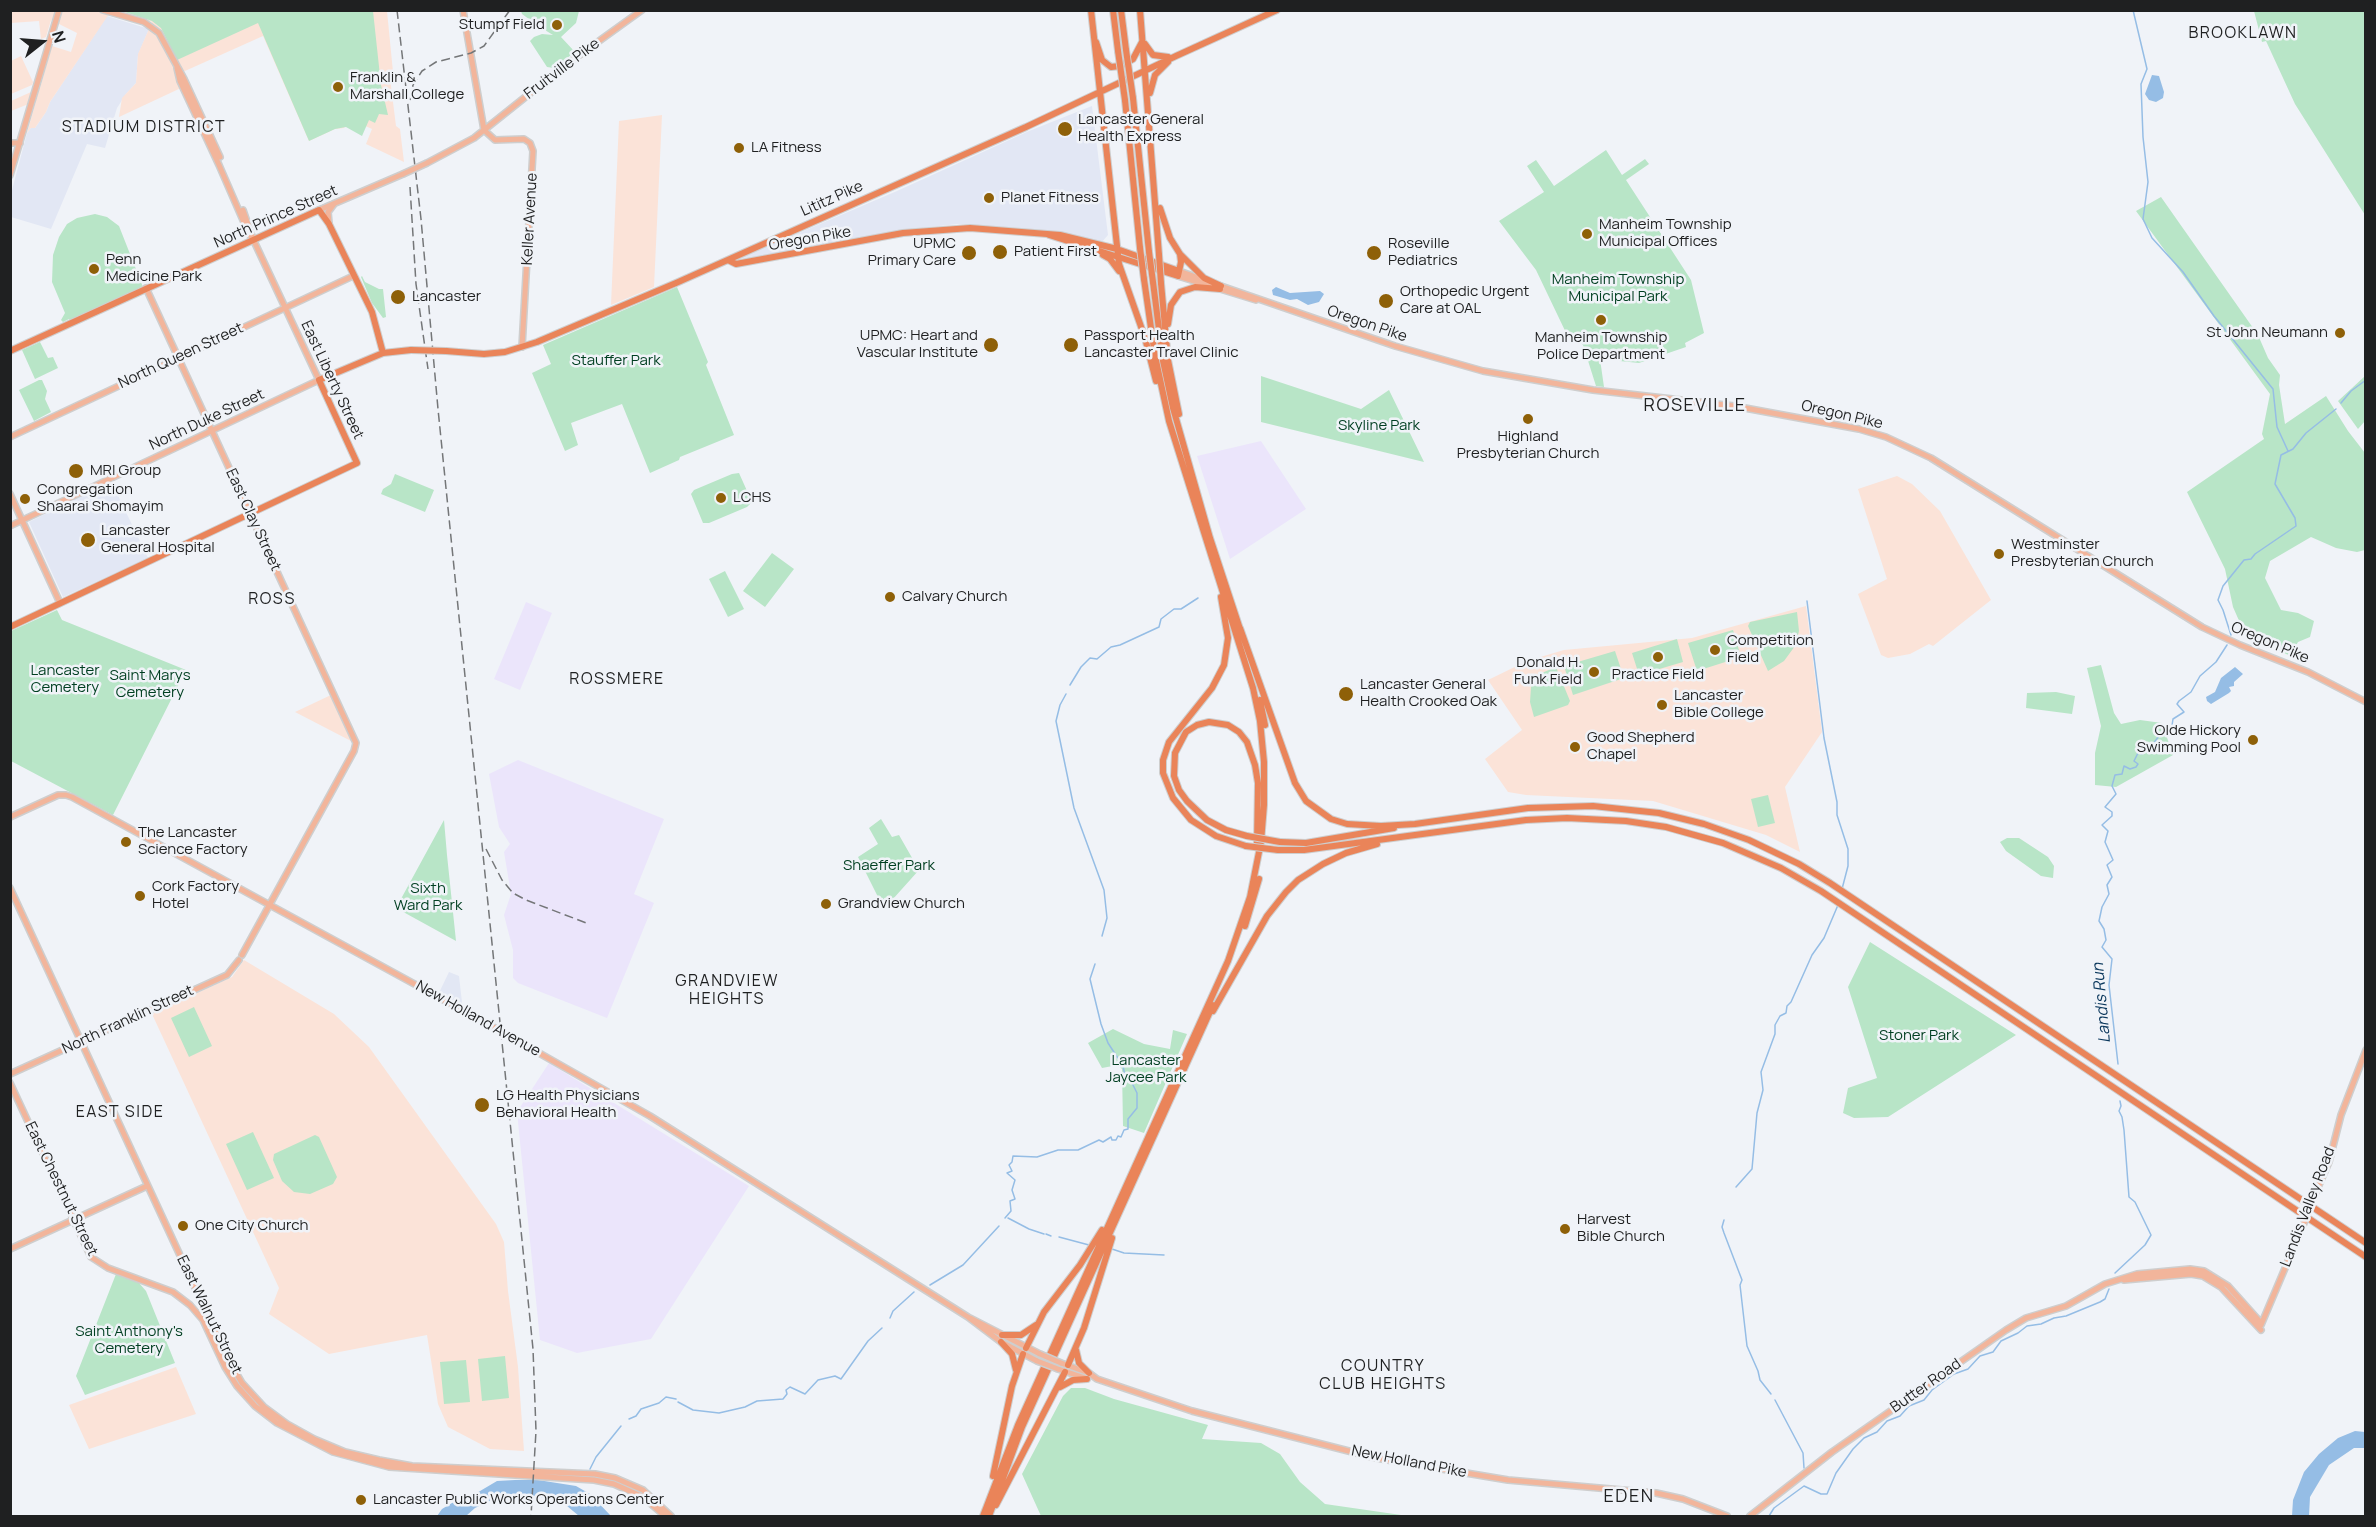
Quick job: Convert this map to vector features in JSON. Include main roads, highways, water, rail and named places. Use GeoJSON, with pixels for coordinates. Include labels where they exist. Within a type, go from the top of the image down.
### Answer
{"type":"FeatureCollection","features":[{"type":"Feature","properties":{"kind":"highway"},"geometry":{"type":"LineString","coordinates":[[1091,10],[1118,258],[1123,279],[1145,338],[1198,516],[1222,600],[1226,623],[1227,645],[1224,665],[1212,688],[1169,741],[1163,760],[1163,773],[1173,798],[1191,820],[1216,836],[1246,846],[1278,850],[1304,850],[1551,818],[1626,821],[1666,827],[1710,838],[1802,879],[2366,1257]]}},
{"type":"Feature","properties":{"kind":"highway"},"geometry":{"type":"LineString","coordinates":[[1113,10],[1144,279],[1155,356],[1169,421]]}},
{"type":"Feature","properties":{"kind":"highway"},"geometry":{"type":"LineString","coordinates":[[1121,10],[1158,327],[1173,408],[1252,667],[1263,717],[1268,772],[1267,823],[1260,876],[1252,907],[1236,952],[1201,1027]]}},
{"type":"Feature","properties":{"kind":"highway"},"geometry":{"type":"LineString","coordinates":[[1140,10],[1168,360],[1185,441],[1225,582]]}},
{"type":"Feature","properties":{"kind":"highway","name":"Lititz Pike"},"geometry":{"type":"LineString","coordinates":[[383,353],[411,350],[484,354],[505,352],[522,347],[728,260],[1026,127],[1277,10]]}},
{"type":"Feature","properties":{"kind":"highway"},"geometry":{"type":"LineString","coordinates":[[1092,30],[1102,60],[1111,67],[1120,66],[1133,58],[1140,47],[1142,35]]}},
{"type":"Feature","properties":{"kind":"highway"},"geometry":{"type":"LineString","coordinates":[[1142,35],[1145,45],[1153,54],[1163,57],[1176,56]]}},
{"type":"Feature","properties":{"kind":"highway"},"geometry":{"type":"LineString","coordinates":[[1149,106],[1155,75],[1176,56]]}},
{"type":"Feature","properties":{"kind":"highway"},"geometry":{"type":"LineString","coordinates":[[1091,96],[1097,74]]}},
{"type":"Feature","properties":{"kind":"highway"},"geometry":{"type":"LineString","coordinates":[[1154,169],[1163,221],[1170,238],[1180,254],[1204,278],[1220,288]]}},
{"type":"Feature","properties":{"kind":"highway"},"geometry":{"type":"LineString","coordinates":[[319,210],[329,224],[372,312],[383,353]]}},
{"type":"Feature","properties":{"kind":"highway","name":"North Prince Street"},"geometry":{"type":"LineString","coordinates":[[10,351],[319,210]]}},
{"type":"Feature","properties":{"kind":"highway"},"geometry":{"type":"LineString","coordinates":[[1113,215],[1111,240],[1098,248],[1110,259],[1123,279]]}},
{"type":"Feature","properties":{"kind":"highway","name":"Oregon Pike"},"geometry":{"type":"LineString","coordinates":[[728,260],[736,264],[927,230],[983,229],[1060,235],[1098,248],[1118,258],[1178,274]]}},
{"type":"Feature","properties":{"kind":"highway"},"geometry":{"type":"LineString","coordinates":[[757,260],[753,254],[758,246]]}},
{"type":"Feature","properties":{"kind":"highway","name":"Oregon Pike"},"geometry":{"type":"LineString","coordinates":[[1098,248],[1117,249],[1178,274]]}},
{"type":"Feature","properties":{"kind":"highway"},"geometry":{"type":"LineString","coordinates":[[1178,274],[1180,254]]}},
{"type":"Feature","properties":{"kind":"highway"},"geometry":{"type":"LineString","coordinates":[[1168,360],[1168,320],[1171,305],[1177,295],[1195,287],[1220,288]]}},
{"type":"Feature","properties":{"kind":"highway","name":"North Duke Street"},"geometry":{"type":"LineString","coordinates":[[320,380],[383,353]]}},
{"type":"Feature","properties":{"kind":"highway","name":"East Liberty Street"},"geometry":{"type":"LineString","coordinates":[[250,513],[357,463],[320,380]]}},
{"type":"Feature","properties":{"kind":"highway"},"geometry":{"type":"LineString","coordinates":[[10,627],[250,513]]}},
{"type":"Feature","properties":{"kind":"highway"},"geometry":{"type":"LineString","coordinates":[[982,1516],[1012,1439],[1145,1157],[1193,1046],[1228,961],[1250,897],[1259,861],[1264,782],[1261,732],[1247,663],[1198,516]]}},
{"type":"Feature","properties":{"kind":"highway"},"geometry":{"type":"LineString","coordinates":[[1240,628],[1295,783],[1306,801],[1331,819],[1347,824],[1368,826],[1415,824]]}},
{"type":"Feature","properties":{"kind":"highway"},"geometry":{"type":"LineString","coordinates":[[1250,897],[1255,869],[1259,822],[1258,783],[1253,760],[1245,738],[1234,728],[1215,722],[1194,726],[1181,739],[1175,753],[1174,776],[1179,790],[1207,820],[1226,830],[1247,836],[1280,842],[1306,843],[1528,808],[1593,806],[1667,815],[1719,829],[1749,840],[1799,864],[1830,883],[2366,1243]]}},
{"type":"Feature","properties":{"kind":"highway"},"geometry":{"type":"LineString","coordinates":[[1201,1027],[1267,916],[1286,892],[1304,876],[1323,864],[1356,850],[1386,842],[1472,828]]}},
{"type":"Feature","properties":{"kind":"highway"},"geometry":{"type":"LineString","coordinates":[[990,1516],[1022,1427],[1118,1204],[1193,1046]]}},
{"type":"Feature","properties":{"kind":"highway"},"geometry":{"type":"LineString","coordinates":[[1016,1374],[1013,1357],[1002,1338],[1024,1334],[1038,1322],[1101,1247]]}},
{"type":"Feature","properties":{"kind":"highway"},"geometry":{"type":"LineString","coordinates":[[990,1516],[1057,1390],[1063,1367],[1076,1346],[1101,1247]]}},
{"type":"Feature","properties":{"kind":"highway"},"geometry":{"type":"LineString","coordinates":[[982,1516],[999,1456],[1016,1374],[1038,1322]]}},
{"type":"Feature","properties":{"kind":"highway"},"geometry":{"type":"LineString","coordinates":[[1057,1390],[1070,1381],[1088,1376],[1078,1360],[1076,1346]]}},
{"type":"Feature","properties":{"kind":"main road"},"geometry":{"type":"LineString","coordinates":[[10,175],[59,10]]}},
{"type":"Feature","properties":{"kind":"main road","name":"East Liberty Street"},"geometry":{"type":"LineString","coordinates":[[103,10],[144,22],[156,29],[164,39],[205,124],[245,214],[253,239],[320,380]]}},
{"type":"Feature","properties":{"kind":"main road"},"geometry":{"type":"LineString","coordinates":[[463,10],[484,130]]}},
{"type":"Feature","properties":{"kind":"main road","name":"Fruitville Pike"},"geometry":{"type":"LineString","coordinates":[[484,130],[562,67],[642,10]]}},
{"type":"Feature","properties":{"kind":"main road","name":"North Prince Street"},"geometry":{"type":"LineString","coordinates":[[319,210],[457,149],[484,130]]}},
{"type":"Feature","properties":{"kind":"main road","name":"Keller Avenue"},"geometry":{"type":"LineString","coordinates":[[484,130],[495,140],[524,140],[530,143],[533,151],[522,347]]}},
{"type":"Feature","properties":{"kind":"main road"},"geometry":{"type":"LineString","coordinates":[[10,142],[20,143]]}},
{"type":"Feature","properties":{"kind":"main road"},"geometry":{"type":"LineString","coordinates":[[329,224],[328,212],[334,204]]}},
{"type":"Feature","properties":{"kind":"main road","name":"Oregon Pike"},"geometry":{"type":"LineString","coordinates":[[1178,274],[1422,355],[1512,377],[1593,390],[1734,406],[1858,429],[1886,437],[1931,458],[2202,627],[2308,672],[2366,702]]}},
{"type":"Feature","properties":{"kind":"main road","name":"North Queen Street"},"geometry":{"type":"LineString","coordinates":[[10,437],[353,276]]}},
{"type":"Feature","properties":{"kind":"main road","name":"East Clay Street"},"geometry":{"type":"LineString","coordinates":[[146,288],[356,742],[356,748]]}},
{"type":"Feature","properties":{"kind":"main road","name":"North Duke Street"},"geometry":{"type":"LineString","coordinates":[[10,526],[320,380]]}},
{"type":"Feature","properties":{"kind":"main road"},"geometry":{"type":"LineString","coordinates":[[10,494],[60,603]]}},
{"type":"Feature","properties":{"kind":"main road","name":"North Franklin Street"},"geometry":{"type":"LineString","coordinates":[[10,1074],[227,975],[241,957],[356,748]]}},
{"type":"Feature","properties":{"kind":"main road","name":"New Holland Avenue"},"geometry":{"type":"LineString","coordinates":[[10,817],[60,795],[68,795],[502,1032],[650,1116],[885,1264]]}},
{"type":"Feature","properties":{"kind":"main road","name":"East Walnut Street"},"geometry":{"type":"LineString","coordinates":[[10,888],[233,1369],[254,1398],[279,1419],[335,1448],[390,1463],[595,1474],[615,1478],[643,1490],[671,1516]]}},
{"type":"Feature","properties":{"kind":"main road","name":"Landis Valley Road"},"geometry":{"type":"LineString","coordinates":[[2261,1327],[2329,1162],[2341,1115],[2366,1050]]}},
{"type":"Feature","properties":{"kind":"main road","name":"East Chestnut Street"},"geometry":{"type":"LineString","coordinates":[[10,1083],[89,1254],[98,1263],[168,1290],[196,1310]]}},
{"type":"Feature","properties":{"kind":"main road"},"geometry":{"type":"LineString","coordinates":[[10,1249],[147,1186]]}},
{"type":"Feature","properties":{"kind":"main road","name":"New Holland Pike"},"geometry":{"type":"LineString","coordinates":[[885,1264],[1037,1361],[1063,1367],[1192,1411],[1390,1461],[1508,1480],[1656,1493],[1683,1499],[1726,1516]]}},
{"type":"Feature","properties":{"kind":"main road","name":"Butter Road"},"geometry":{"type":"LineString","coordinates":[[1750,1516],[1840,1446],[2015,1324],[2032,1316],[2066,1306],[2099,1287],[2117,1280],[2191,1274],[2203,1276],[2221,1287],[2261,1327]]}},
{"type":"Feature","properties":{"kind":"main road","name":"East Walnut Street"},"geometry":{"type":"LineString","coordinates":[[196,1310],[228,1372],[244,1395],[277,1423],[323,1447],[367,1462],[400,1468],[609,1482],[643,1497],[665,1516]]}},
{"type":"Feature","properties":{"kind":"main road","name":"New Holland Pike"},"geometry":{"type":"LineString","coordinates":[[1024,1351],[1040,1354],[1063,1367]]}},
{"type":"Feature","properties":{"kind":"water"},"geometry":{"type":"Polygon","coordinates":[[[2152,75],[2159,76],[2164,92],[2163,98],[2156,102],[2149,100],[2145,94],[2152,75]]]}},
{"type":"Feature","properties":{"kind":"water"},"geometry":{"type":"Polygon","coordinates":[[[1276,287],[1290,293],[1320,291],[1324,294],[1319,302],[1308,305],[1297,299],[1290,300],[1273,295],[1272,290],[1276,287]]]}},
{"type":"Feature","properties":{"kind":"water"},"geometry":{"type":"Polygon","coordinates":[[[2235,667],[2243,674],[2234,682],[2234,686],[2229,687],[2231,691],[2229,693],[2211,704],[2206,697],[2215,692],[2221,678],[2235,667]]]}},
{"type":"Feature","properties":{"kind":"water"},"geometry":{"type":"Polygon","coordinates":[[[2355,1431],[2365,1432],[2365,1448],[2354,1448],[2329,1465],[2310,1497],[2309,1516],[2292,1516],[2293,1500],[2304,1472],[2319,1454],[2338,1438],[2355,1431]]]}},
{"type":"Feature","properties":{"kind":"water"},"geometry":{"type":"Polygon","coordinates":[[[538,1480],[576,1486],[590,1494],[611,1516],[579,1516],[567,1506],[551,1499],[528,1495],[494,1499],[475,1508],[466,1516],[437,1516],[442,1509],[462,1497],[475,1494],[497,1481],[538,1480]]]}},
{"type":"Feature","properties":{"kind":"waterway"},"geometry":{"type":"LineString","coordinates":[[2133,10],[2147,69],[2141,84],[2148,182],[2143,219],[2152,238],[2183,272],[2214,316],[2273,389],[2277,427],[2288,451]]}},
{"type":"Feature","properties":{"kind":"waterway","name":"Landis Run"},"geometry":{"type":"LineString","coordinates":[[2341,403],[2351,391],[2366,380]]}},
{"type":"Feature","properties":{"kind":"waterway","name":"Landis Run"},"geometry":{"type":"LineString","coordinates":[[2231,635],[2218,600],[2223,586],[2244,560],[2251,559],[2296,526],[2295,518],[2275,484],[2281,455],[2293,449],[2306,433],[2336,409]]}},
{"type":"Feature","properties":{"kind":"waterway"},"geometry":{"type":"LineString","coordinates":[[1070,685],[1081,667],[1090,658],[1097,659],[1111,647],[1159,627],[1161,619],[1174,609],[1181,609],[1198,598]]}},
{"type":"Feature","properties":{"kind":"waterway"},"geometry":{"type":"LineString","coordinates":[[1807,601],[1824,738],[1837,802],[1837,815],[1848,849],[1848,866],[1842,889]]}},
{"type":"Feature","properties":{"kind":"waterway","name":"Landis Run"},"geometry":{"type":"LineString","coordinates":[[2118,1064],[2109,985],[2112,959],[2102,947],[2106,940],[2104,929],[2099,921],[2102,907],[2109,894],[2107,885],[2112,877],[2107,865],[2113,860],[2105,842],[2108,831],[2102,825],[2112,816],[2112,812],[2105,807],[2116,794],[2112,786],[2115,775],[2122,774],[2124,766],[2130,769],[2136,767],[2138,764],[2134,761],[2138,753],[2142,754],[2147,744],[2153,744],[2162,732],[2171,732],[2173,719],[2184,712],[2177,704],[2191,692],[2200,676],[2216,662],[2227,645]]}},
{"type":"Feature","properties":{"kind":"waterway"},"geometry":{"type":"LineString","coordinates":[[1066,694],[1060,705],[1056,721],[1074,808],[1104,890],[1107,918],[1102,936]]}},
{"type":"Feature","properties":{"kind":"waterway"},"geometry":{"type":"LineString","coordinates":[[1736,1187],[1752,1169],[1757,1113],[1763,1090],[1761,1072],[1775,1034],[1775,1025],[1780,1016],[1786,1013],[1787,1006],[1791,1002],[1812,955],[1824,938],[1838,905]]}},
{"type":"Feature","properties":{"kind":"waterway"},"geometry":{"type":"LineString","coordinates":[[1005,1218],[1011,1211],[1010,1201],[1015,1199],[1012,1190],[1015,1180],[1007,1173],[1012,1171],[1009,1165],[1013,1156],[1037,1157],[1058,1150],[1078,1150],[1111,1137],[1112,1140],[1116,1140],[1118,1136],[1121,1137],[1124,1130],[1128,1129],[1128,1119],[1137,1108],[1137,1093],[1130,1079],[1125,1076],[1123,1066],[1108,1043],[1101,1024],[1090,979],[1095,964]]}},
{"type":"Feature","properties":{"kind":"waterway","name":"Landis Run"},"geometry":{"type":"LineString","coordinates":[[2115,1273],[2145,1245],[2151,1235],[2135,1202],[2129,1197],[2124,1130],[2119,1111],[2120,1101]]}},
{"type":"Feature","properties":{"kind":"waterway"},"geometry":{"type":"LineString","coordinates":[[1008,1218],[1044,1234]]}},
{"type":"Feature","properties":{"kind":"waterway"},"geometry":{"type":"LineString","coordinates":[[1724,1220],[1722,1227],[1742,1280],[1740,1285],[1747,1346],[1760,1380],[1771,1394]]}},
{"type":"Feature","properties":{"kind":"waterway"},"geometry":{"type":"LineString","coordinates":[[930,1285],[963,1265],[999,1226]]}},
{"type":"Feature","properties":{"kind":"waterway"},"geometry":{"type":"LineString","coordinates":[[1046,1234],[1051,1236]]}},
{"type":"Feature","properties":{"kind":"waterway"},"geometry":{"type":"LineString","coordinates":[[1059,1237],[1089,1245]]}},
{"type":"Feature","properties":{"kind":"waterway"},"geometry":{"type":"LineString","coordinates":[[1112,1249],[1124,1253],[1164,1255]]}},
{"type":"Feature","properties":{"kind":"waterway","name":"Landis Run"},"geometry":{"type":"LineString","coordinates":[[1769,1516],[1774,1508],[1804,1486],[1821,1494],[1827,1494],[1836,1473],[1864,1438],[1877,1432],[1887,1421],[1900,1416],[1909,1406],[1924,1400],[1932,1390],[1954,1374],[1968,1369],[1980,1356],[1993,1352],[2001,1341],[2027,1326],[2066,1316],[2100,1302],[2105,1299],[2109,1289]]}},
{"type":"Feature","properties":{"kind":"waterway"},"geometry":{"type":"LineString","coordinates":[[890,1318],[893,1311],[914,1292]]}},
{"type":"Feature","properties":{"kind":"waterway"},"geometry":{"type":"LineString","coordinates":[[678,1402],[693,1410],[719,1413],[745,1407],[757,1401],[783,1399],[787,1394],[786,1390],[790,1387],[805,1394],[818,1380],[835,1376],[841,1379],[868,1341],[882,1328]]}},
{"type":"Feature","properties":{"kind":"waterway"},"geometry":{"type":"LineString","coordinates":[[629,1419],[636,1416],[641,1409],[659,1403],[666,1397],[676,1399]]}},
{"type":"Feature","properties":{"kind":"waterway"},"geometry":{"type":"LineString","coordinates":[[1775,1400],[1803,1453],[1804,1468]]}},
{"type":"Feature","properties":{"kind":"waterway"},"geometry":{"type":"LineString","coordinates":[[590,1469],[596,1457],[621,1426]]}},
{"type":"Feature","properties":{"kind":"railway"},"geometry":{"type":"LineString","coordinates":[[397,10],[421,219],[438,409],[533,1349],[536,1431],[531,1516]]}},
{"type":"Feature","properties":{"kind":"railway"},"geometry":{"type":"LineString","coordinates":[[410,100],[413,85],[422,71],[436,62],[471,53],[484,46],[510,10]]}},
{"type":"Feature","properties":{"kind":"railway"},"geometry":{"type":"LineString","coordinates":[[410,187],[416,284],[428,369]]}},
{"type":"Feature","properties":{"kind":"railway"},"geometry":{"type":"LineString","coordinates":[[486,849],[502,880],[513,893],[589,924]]}},
{"type":"Feature","properties":{"kind":"place","name":"Stumpf Field"},"geometry":{"type":"Point","coordinates":[557,25]}},
{"type":"Feature","properties":{"kind":"place","name":"Franklin & Marshall College"},"geometry":{"type":"Point","coordinates":[338,87]}},
{"type":"Feature","properties":{"kind":"place","name":"Lancaster General Health Express"},"geometry":{"type":"Point","coordinates":[1065,129]}},
{"type":"Feature","properties":{"kind":"place","name":"LA Fitness"},"geometry":{"type":"Point","coordinates":[739,148]}},
{"type":"Feature","properties":{"kind":"place","name":"Planet Fitness"},"geometry":{"type":"Point","coordinates":[989,198]}},
{"type":"Feature","properties":{"kind":"place","name":"Manheim Township Municipal Offices"},"geometry":{"type":"Point","coordinates":[1587,234]}},
{"type":"Feature","properties":{"kind":"place","name":"Patient First"},"geometry":{"type":"Point","coordinates":[1000,252]}},
{"type":"Feature","properties":{"kind":"place","name":"UPMC Primary Care"},"geometry":{"type":"Point","coordinates":[969,253]}},
{"type":"Feature","properties":{"kind":"place","name":"Roseville Pediatrics"},"geometry":{"type":"Point","coordinates":[1374,253]}},
{"type":"Feature","properties":{"kind":"place","name":"Penn Medicine Park"},"geometry":{"type":"Point","coordinates":[94,269]}},
{"type":"Feature","properties":{"kind":"place","name":"Lancaster"},"geometry":{"type":"Point","coordinates":[398,297]}},
{"type":"Feature","properties":{"kind":"place","name":"Orthopedic Urgent Care at OAL"},"geometry":{"type":"Point","coordinates":[1386,301]}},
{"type":"Feature","properties":{"kind":"place","name":"Manheim Township Police Department"},"geometry":{"type":"Point","coordinates":[1601,320]}},
{"type":"Feature","properties":{"kind":"place","name":"St John Neumann"},"geometry":{"type":"Point","coordinates":[2340,333]}},
{"type":"Feature","properties":{"kind":"place","name":"UPMC: Heart and Vascular Institute"},"geometry":{"type":"Point","coordinates":[991,345]}},
{"type":"Feature","properties":{"kind":"place","name":"Passport Health Lancaster Travel Clinic"},"geometry":{"type":"Point","coordinates":[1071,345]}},
{"type":"Feature","properties":{"kind":"place","name":"Highland Presbyterian Church"},"geometry":{"type":"Point","coordinates":[1528,419]}},
{"type":"Feature","properties":{"kind":"place","name":"MRI Group"},"geometry":{"type":"Point","coordinates":[76,471]}},
{"type":"Feature","properties":{"kind":"place","name":"LCHS"},"geometry":{"type":"Point","coordinates":[721,498]}},
{"type":"Feature","properties":{"kind":"place","name":"Congregation Shaarai Shomayim"},"geometry":{"type":"Point","coordinates":[25,499]}},
{"type":"Feature","properties":{"kind":"place","name":"Lancaster General Hospital"},"geometry":{"type":"Point","coordinates":[88,540]}},
{"type":"Feature","properties":{"kind":"place","name":"Westminster Presbyterian Church"},"geometry":{"type":"Point","coordinates":[1999,554]}},
{"type":"Feature","properties":{"kind":"place","name":"Calvary Church"},"geometry":{"type":"Point","coordinates":[890,597]}},
{"type":"Feature","properties":{"kind":"place","name":"Competition Field"},"geometry":{"type":"Point","coordinates":[1715,650]}},
{"type":"Feature","properties":{"kind":"place","name":"Practice Field"},"geometry":{"type":"Point","coordinates":[1658,657]}},
{"type":"Feature","properties":{"kind":"place","name":"Donald H. Funk Field"},"geometry":{"type":"Point","coordinates":[1594,672]}},
{"type":"Feature","properties":{"kind":"place","name":"Lancaster General Health Crooked Oak"},"geometry":{"type":"Point","coordinates":[1346,694]}},
{"type":"Feature","properties":{"kind":"place","name":"Lancaster Bible College"},"geometry":{"type":"Point","coordinates":[1662,705]}},
{"type":"Feature","properties":{"kind":"place","name":"Olde Hickory Swimming Pool"},"geometry":{"type":"Point","coordinates":[2253,740]}},
{"type":"Feature","properties":{"kind":"place","name":"Good Shepherd Chapel"},"geometry":{"type":"Point","coordinates":[1575,747]}},
{"type":"Feature","properties":{"kind":"place","name":"The Lancaster Science Factory"},"geometry":{"type":"Point","coordinates":[126,842]}},
{"type":"Feature","properties":{"kind":"place","name":"Cork Factory Hotel"},"geometry":{"type":"Point","coordinates":[140,896]}},
{"type":"Feature","properties":{"kind":"place","name":"Grandview Church"},"geometry":{"type":"Point","coordinates":[826,904]}},
{"type":"Feature","properties":{"kind":"place","name":"LG Health Physicians Behavioral Health"},"geometry":{"type":"Point","coordinates":[482,1105]}},
{"type":"Feature","properties":{"kind":"place","name":"One City Church"},"geometry":{"type":"Point","coordinates":[183,1226]}},
{"type":"Feature","properties":{"kind":"place","name":"Harvest Bible Church"},"geometry":{"type":"Point","coordinates":[1565,1229]}},
{"type":"Feature","properties":{"kind":"place","name":"Lancaster Public Works Operations Center"},"geometry":{"type":"Point","coordinates":[361,1500]}},
{"type":"Feature","properties":{"kind":"district","name":"BROOKLAWN"},"geometry":{"type":"Point","coordinates":[2243,34]}},
{"type":"Feature","properties":{"kind":"district","name":"STADIUM DISTRICT"},"geometry":{"type":"Point","coordinates":[144,128]}},
{"type":"Feature","properties":{"kind":"district","name":"ROSEVILLE"},"geometry":{"type":"Point","coordinates":[1695,406]}},
{"type":"Feature","properties":{"kind":"district","name":"ROSS"},"geometry":{"type":"Point","coordinates":[272,600]}},
{"type":"Feature","properties":{"kind":"district","name":"ROSSMERE"},"geometry":{"type":"Point","coordinates":[617,680]}},
{"type":"Feature","properties":{"kind":"district","name":"GRANDVIEW HEIGHTS"},"geometry":{"type":"Point","coordinates":[727,991]}},
{"type":"Feature","properties":{"kind":"district","name":"EAST SIDE"},"geometry":{"type":"Point","coordinates":[120,1113]}},
{"type":"Feature","properties":{"kind":"district","name":"COUNTRY CLUB HEIGHTS"},"geometry":{"type":"Point","coordinates":[1383,1376]}},
{"type":"Feature","properties":{"kind":"district","name":"EDEN"},"geometry":{"type":"Point","coordinates":[1629,1497]}},
{"type":"Feature","properties":{"kind":"park label","name":"Manheim Township Municipal Park"},"geometry":{"type":"Point","coordinates":[1618,288]}},
{"type":"Feature","properties":{"kind":"park label","name":"Stauffer Park"},"geometry":{"type":"Point","coordinates":[616,361]}},
{"type":"Feature","properties":{"kind":"park label","name":"Skyline Park"},"geometry":{"type":"Point","coordinates":[1379,426]}},
{"type":"Feature","properties":{"kind":"park label","name":"Lancaster Cemetery"},"geometry":{"type":"Point","coordinates":[65,680]}},
{"type":"Feature","properties":{"kind":"park label","name":"Saint Marys Cemetery"},"geometry":{"type":"Point","coordinates":[150,684]}},
{"type":"Feature","properties":{"kind":"park label","name":"Shaeffer Park"},"geometry":{"type":"Point","coordinates":[889,866]}},
{"type":"Feature","properties":{"kind":"park label","name":"Sixth Ward Park"},"geometry":{"type":"Point","coordinates":[428,898]}},
{"type":"Feature","properties":{"kind":"park label","name":"Stoner Park"},"geometry":{"type":"Point","coordinates":[1919,1036]}},
{"type":"Feature","properties":{"kind":"park label","name":"Lancaster Jaycee Park"},"geometry":{"type":"Point","coordinates":[1146,1070]}},
{"type":"Feature","properties":{"kind":"park label","name":"Saint Anthony's Cemetery"},"geometry":{"type":"Point","coordinates":[129,1340]}}]}
